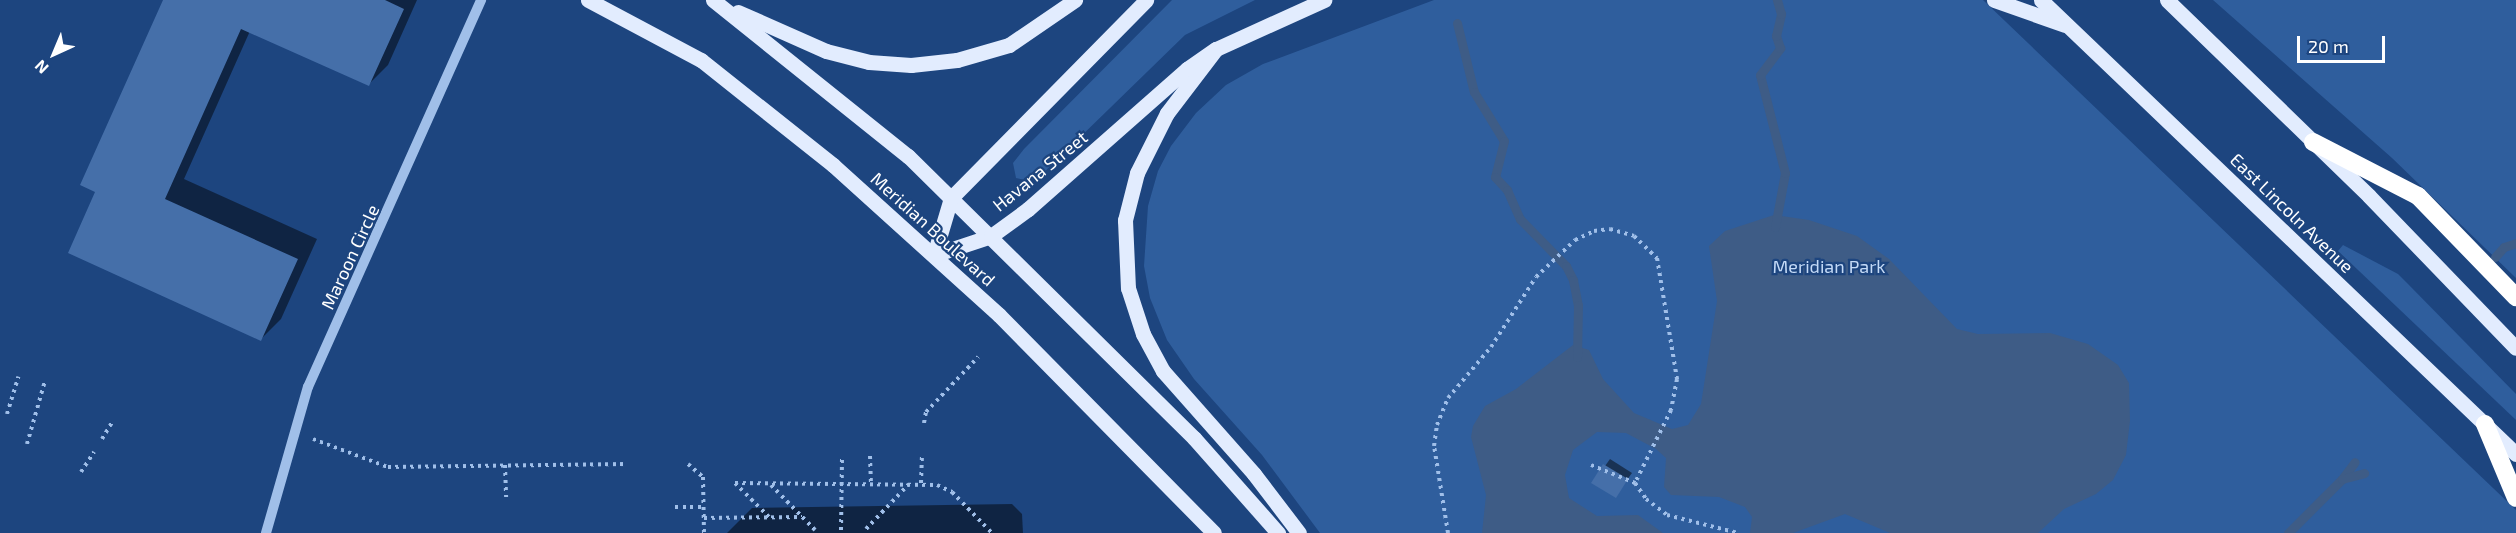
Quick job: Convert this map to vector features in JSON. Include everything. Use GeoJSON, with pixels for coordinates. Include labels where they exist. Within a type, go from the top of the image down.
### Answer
{"type":"FeatureCollection","features":[{"type":"Feature","properties":{"kind":"highway"},"geometry":{"type":"LineString","coordinates":[[2313,142],[2418,196],[2516,297]]}},
{"type":"Feature","properties":{"kind":"highway"},"geometry":{"type":"LineString","coordinates":[[2485,424],[2516,498]]}},
{"type":"Feature","properties":{"kind":"main road","name":"Meridian Boulevard"},"geometry":{"type":"LineString","coordinates":[[588,0],[663,38],[721,74],[833,165],[934,255],[1110,424],[1214,533]]}},
{"type":"Feature","properties":{"kind":"main road","name":"Meridian Boulevard"},"geometry":{"type":"LineString","coordinates":[[713,0],[861,116],[951,198],[1194,438],[1278,533]]}},
{"type":"Feature","properties":{"kind":"main road"},"geometry":{"type":"LineString","coordinates":[[713,0],[826,51],[856,60],[911,65],[957,60],[1009,45],[1075,0]]}},
{"type":"Feature","properties":{"kind":"main road"},"geometry":{"type":"LineString","coordinates":[[934,255],[951,198],[1146,0]]}},
{"type":"Feature","properties":{"kind":"main road","name":"Havana Street"},"geometry":{"type":"LineString","coordinates":[[934,255],[990,236],[1042,199],[1170,84],[1216,49],[1324,0]]}},
{"type":"Feature","properties":{"kind":"main road"},"geometry":{"type":"LineString","coordinates":[[1994,0],[2068,26]]}},
{"type":"Feature","properties":{"kind":"main road","name":"East Lincoln Avenue"},"geometry":{"type":"LineString","coordinates":[[2041,0],[2516,454]]}},
{"type":"Feature","properties":{"kind":"main road"},"geometry":{"type":"LineString","coordinates":[[2167,0],[2313,142],[2516,348]]}},
{"type":"Feature","properties":{"kind":"main road"},"geometry":{"type":"LineString","coordinates":[[1216,49],[1167,113],[1137,173],[1125,230],[1128,288],[1143,334],[1163,371],[1254,474],[1299,533]]}},
{"type":"Feature","properties":{"kind":"street","name":"Maroon Circle"},"geometry":{"type":"LineString","coordinates":[[266,533],[308,387],[481,0]]}},
{"type":"Feature","properties":{"kind":"path"},"geometry":{"type":"LineString","coordinates":[[1448,533],[1434,453],[1442,409],[1491,347],[1522,295],[1570,244],[1594,231],[1617,230],[1642,241],[1657,258],[1677,379],[1666,418],[1635,483]]}},
{"type":"Feature","properties":{"kind":"path"},"geometry":{"type":"LineString","coordinates":[[924,423],[926,412],[978,357]]}},
{"type":"Feature","properties":{"kind":"path"},"geometry":{"type":"LineString","coordinates":[[7,414],[18,377]]}},
{"type":"Feature","properties":{"kind":"path"},"geometry":{"type":"LineString","coordinates":[[27,444],[45,381]]}},
{"type":"Feature","properties":{"kind":"path"},"geometry":{"type":"LineString","coordinates":[[102,439],[113,421]]}},
{"type":"Feature","properties":{"kind":"path"},"geometry":{"type":"LineString","coordinates":[[312,438],[388,467],[627,464]]}},
{"type":"Feature","properties":{"kind":"path"},"geometry":{"type":"LineString","coordinates":[[81,472],[94,452]]}},
{"type":"Feature","properties":{"kind":"path"},"geometry":{"type":"LineString","coordinates":[[921,483],[922,454]]}},
{"type":"Feature","properties":{"kind":"path"},"geometry":{"type":"LineString","coordinates":[[870,456],[871,485]]}},
{"type":"Feature","properties":{"kind":"path"},"geometry":{"type":"LineString","coordinates":[[841,530],[842,458]]}},
{"type":"Feature","properties":{"kind":"path"},"geometry":{"type":"LineString","coordinates":[[688,464],[704,477],[704,533]]}},
{"type":"Feature","properties":{"kind":"path"},"geometry":{"type":"LineString","coordinates":[[505,465],[506,497]]}},
{"type":"Feature","properties":{"kind":"path"},"geometry":{"type":"LineString","coordinates":[[1591,465],[1610,476],[1635,483],[1646,499],[1667,515],[1738,533]]}},
{"type":"Feature","properties":{"kind":"path"},"geometry":{"type":"LineString","coordinates":[[769,517],[735,483],[871,485],[921,483],[952,492],[992,533]]}},
{"type":"Feature","properties":{"kind":"path"},"geometry":{"type":"LineString","coordinates":[[770,484],[815,530]]}},
{"type":"Feature","properties":{"kind":"path"},"geometry":{"type":"LineString","coordinates":[[866,529],[910,484]]}},
{"type":"Feature","properties":{"kind":"path"},"geometry":{"type":"LineString","coordinates":[[675,507],[704,507]]}},
{"type":"Feature","properties":{"kind":"path"},"geometry":{"type":"LineString","coordinates":[[704,518],[802,517]]}},
{"type":"Feature","properties":{"kind":"green space"},"geometry":{"type":"Polygon","coordinates":[[[1172,0],[1255,0],[1185,35],[1034,182],[1016,178],[1013,163],[1024,149],[1172,0]]]}},
{"type":"Feature","properties":{"kind":"green space","name":"Meridian Park"},"geometry":{"type":"Polygon","coordinates":[[[1434,0],[1983,0],[2516,510],[2516,533],[1320,533],[1262,455],[1194,379],[1167,340],[1150,298],[1144,266],[1148,206],[1158,171],[1171,146],[1196,113],[1226,85],[1263,64],[1434,0]]]}},
{"type":"Feature","properties":{"kind":"green space"},"geometry":{"type":"Polygon","coordinates":[[[2213,0],[2516,0],[2516,278],[2392,158],[2213,0]]]}},
{"type":"Feature","properties":{"kind":"green space"},"geometry":{"type":"Polygon","coordinates":[[[2343,245],[2398,274],[2408,284],[2516,394],[2516,420],[2338,251],[2343,245]]]}},
{"type":"Feature","properties":{"kind":"shaded area"},"geometry":{"type":"Polygon","coordinates":[[[1774,215],[1809,220],[1857,236],[1889,259],[1957,329],[1978,334],[2050,333],[2088,344],[2118,365],[2129,383],[2130,421],[2126,455],[2113,480],[2096,494],[2064,509],[2038,533],[1890,533],[1845,514],[1793,533],[1750,533],[1752,517],[1745,507],[1719,497],[1671,495],[1664,487],[1666,458],[1656,449],[1626,433],[1597,432],[1573,450],[1565,475],[1569,498],[1597,516],[1638,515],[1663,533],[1482,533],[1486,495],[1471,437],[1473,426],[1485,406],[1516,389],[1573,345],[1589,350],[1603,379],[1634,413],[1672,429],[1688,425],[1701,404],[1717,301],[1709,246],[1725,231],[1774,215]]]}},
{"type":"Feature","properties":{"kind":"building"},"geometry":{"type":"Polygon","coordinates":[[[163,0],[385,0],[404,9],[369,86],[241,29],[165,199],[298,259],[261,341],[68,253],[95,192],[80,185],[163,0]]]}},
{"type":"Feature","properties":{"kind":"building"},"geometry":{"type":"Polygon","coordinates":[[[1603,464],[1628,479],[1616,498],[1591,483],[1603,464]]]}},
{"type":"Feature","properties":{"kind":"waterway"},"geometry":{"type":"LineString","coordinates":[[1775,227],[1785,173],[1760,75],[1780,48],[1776,36],[1781,14],[1777,0]]}},
{"type":"Feature","properties":{"kind":"waterway"},"geometry":{"type":"LineString","coordinates":[[1457,23],[1474,92],[1504,141],[1495,177],[1507,190],[1520,219],[1566,266],[1573,280],[1578,305],[1577,357]]}},
{"type":"Feature","properties":{"kind":"waterway"},"geometry":{"type":"LineString","coordinates":[[2495,257],[2504,247],[2516,243]]}},
{"type":"Feature","properties":{"kind":"waterway"},"geometry":{"type":"LineString","coordinates":[[2342,479],[2355,462]]}},
{"type":"Feature","properties":{"kind":"waterway"},"geometry":{"type":"LineString","coordinates":[[2288,533],[2342,479],[2364,473]]}}]}
